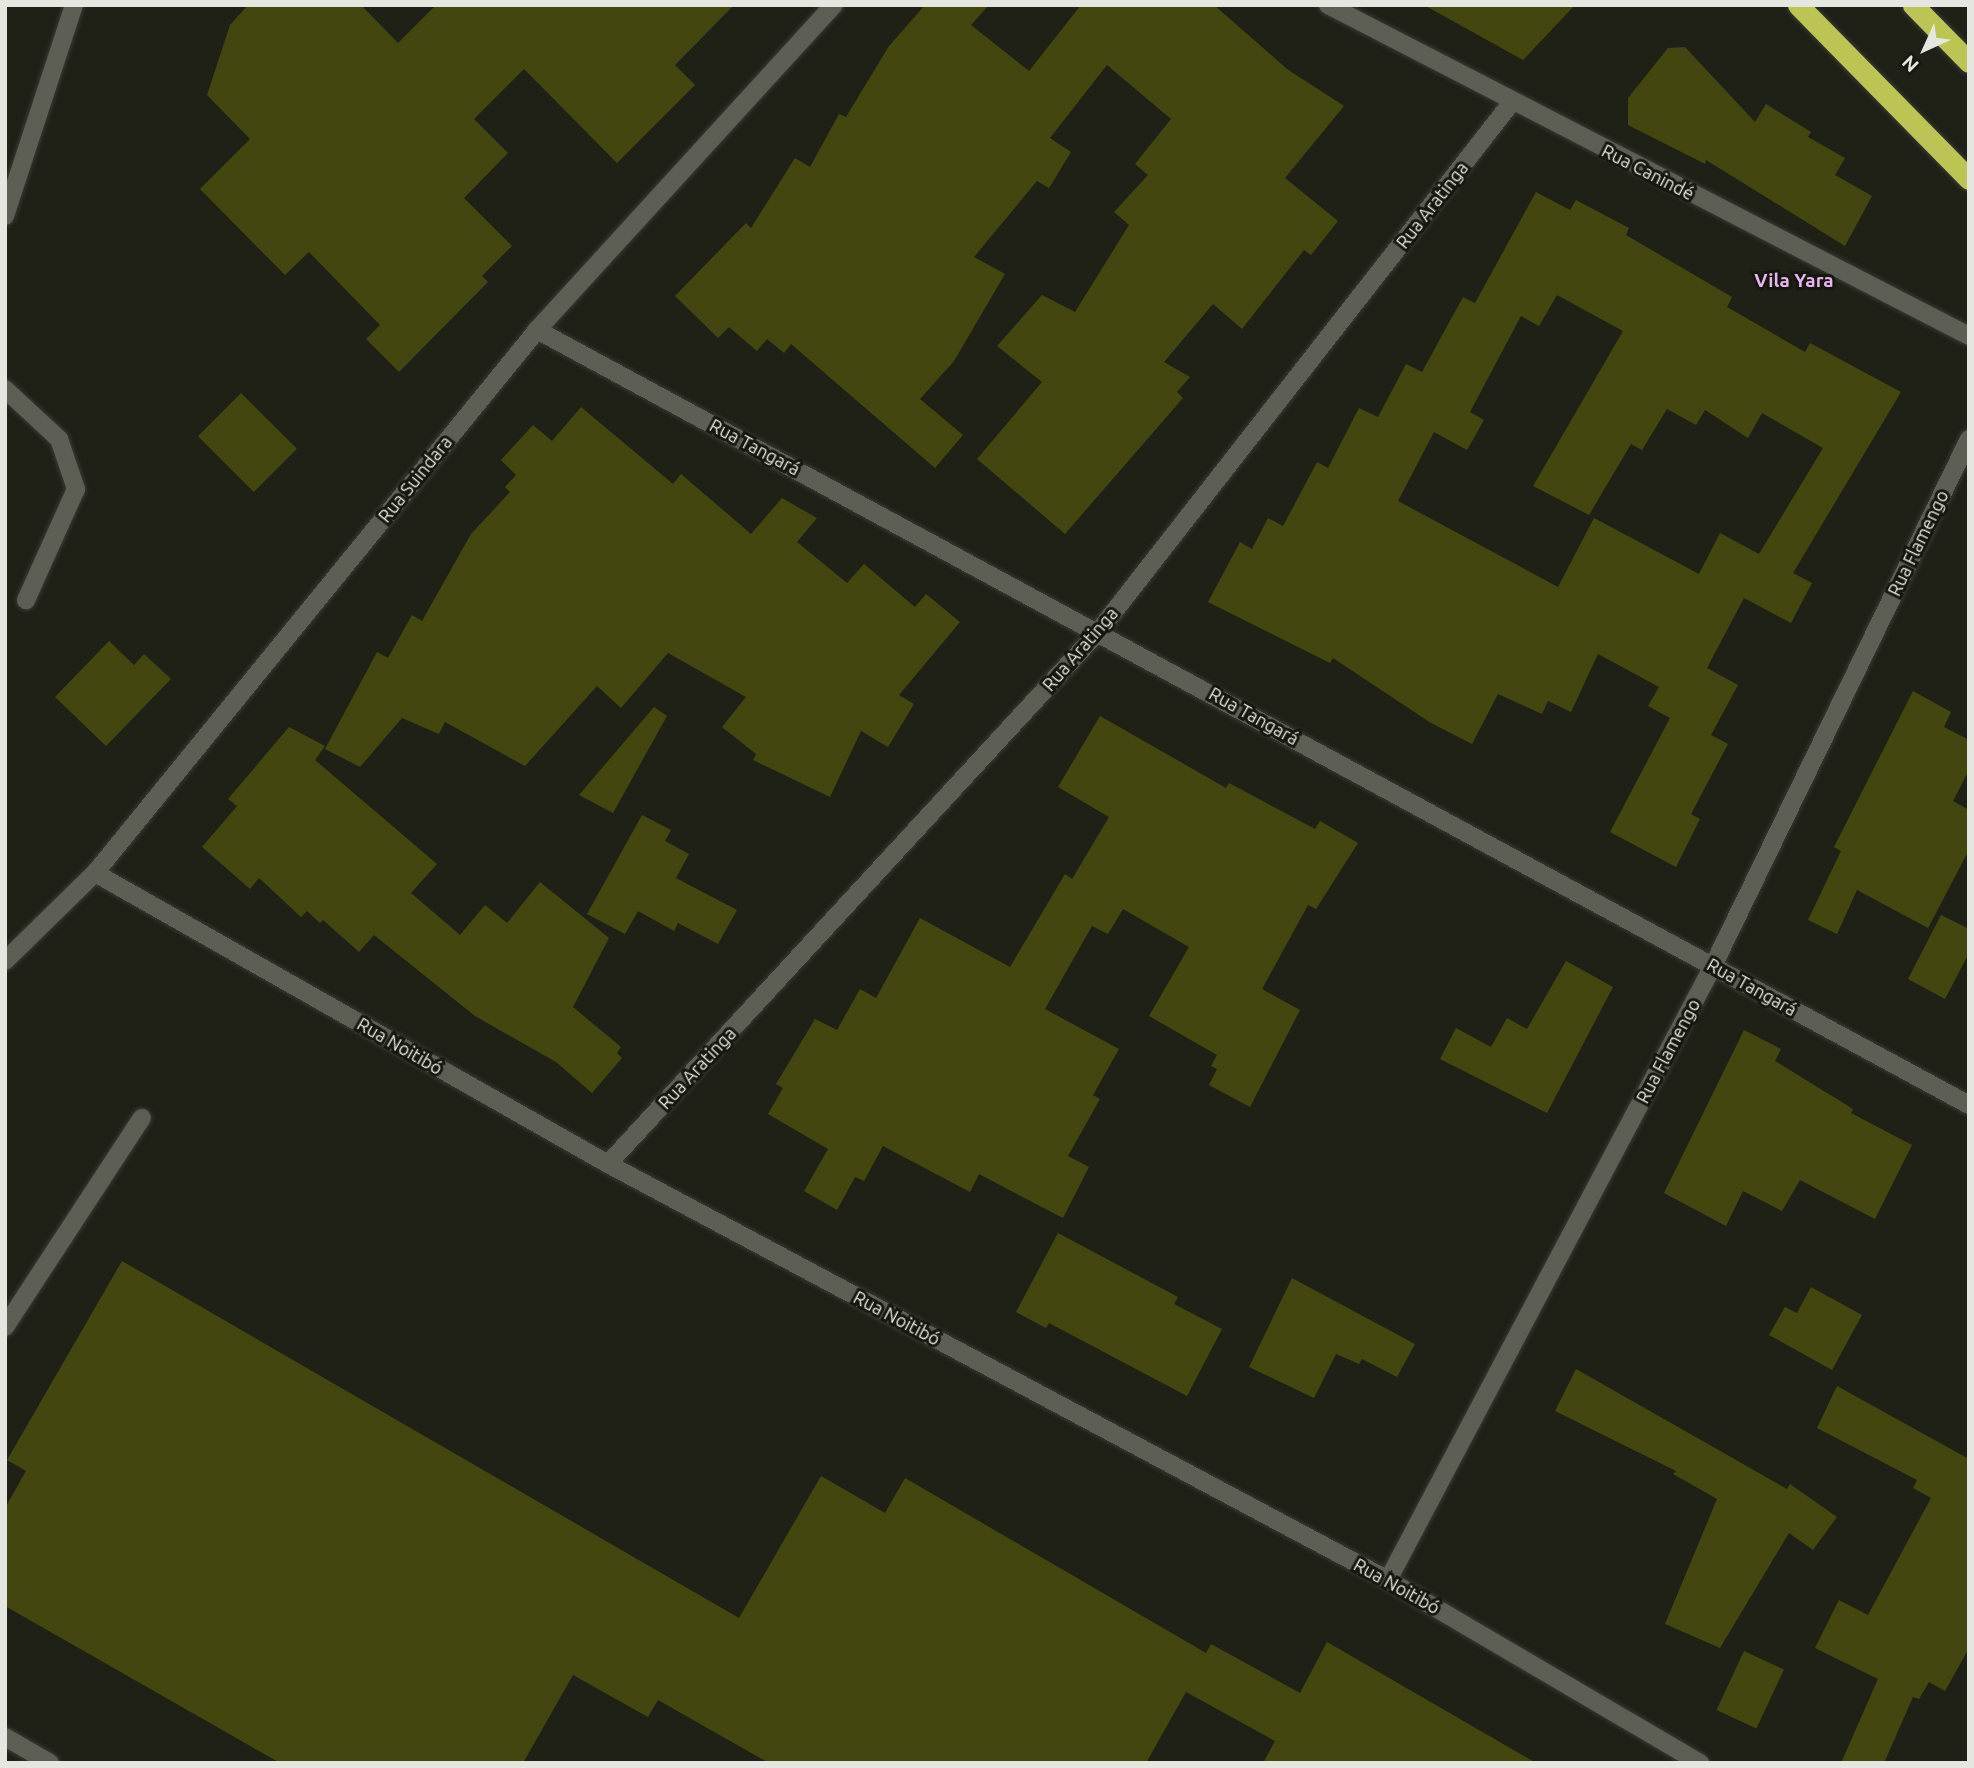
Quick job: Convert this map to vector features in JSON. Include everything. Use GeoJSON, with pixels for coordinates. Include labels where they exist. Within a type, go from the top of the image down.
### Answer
{"type":"FeatureCollection","features":[{"type":"Feature","properties":{"kind":"highway"},"geometry":{"type":"LineString","coordinates":[[1798,5],[1969,179]]}},
{"type":"Feature","properties":{"kind":"highway"},"geometry":{"type":"LineString","coordinates":[[1913,5],[1969,62]]}},
{"type":"Feature","properties":{"kind":"street"},"geometry":{"type":"LineString","coordinates":[[5,216],[74,5]]}},
{"type":"Feature","properties":{"kind":"street","name":"Rua Suindara"},"geometry":{"type":"LineString","coordinates":[[5,961],[95,873],[537,330],[834,5]]}},
{"type":"Feature","properties":{"kind":"street","name":"Rua Canindé"},"geometry":{"type":"LineString","coordinates":[[1328,5],[1969,336]]}},
{"type":"Feature","properties":{"kind":"street","name":"Rua Aratinga"},"geometry":{"type":"LineString","coordinates":[[608,1164],[1098,632],[1512,102]]}},
{"type":"Feature","properties":{"kind":"street","name":"Rua Tangará"},"geometry":{"type":"LineString","coordinates":[[537,330],[1969,1105]]}},
{"type":"Feature","properties":{"kind":"street"},"geometry":{"type":"LineString","coordinates":[[5,388],[59,439],[76,489],[26,600]]}},
{"type":"Feature","properties":{"kind":"street","name":"Rua Flamengo"},"geometry":{"type":"LineString","coordinates":[[1388,1580],[1713,966],[1969,439]]}},
{"type":"Feature","properties":{"kind":"street","name":"Rua Noitibó"},"geometry":{"type":"LineString","coordinates":[[95,873],[608,1164],[1388,1580],[1700,1763]]}},
{"type":"Feature","properties":{"kind":"street"},"geometry":{"type":"LineString","coordinates":[[5,1327],[142,1118]]}},
{"type":"Feature","properties":{"kind":"street"},"geometry":{"type":"LineString","coordinates":[[5,1737],[50,1763]]}},
{"type":"Feature","properties":{"kind":"building"},"geometry":{"type":"Polygon","coordinates":[[[248,5],[361,5],[398,43],[436,5],[734,5],[675,65],[695,85],[617,163],[524,69],[474,119],[508,153],[464,198],[512,246],[482,276],[488,282],[399,372],[366,339],[380,325],[309,252],[285,275],[200,189],[250,139],[207,95],[230,25],[248,5]]]}},
{"type":"Feature","properties":{"kind":"building"},"geometry":{"type":"Polygon","coordinates":[[[925,5],[989,5],[971,25],[1029,71],[1081,5],[1214,5],[1287,69],[1344,106],[1285,178],[1338,221],[1311,255],[1304,250],[1242,329],[1213,304],[1164,362],[1190,377],[1177,392],[1183,398],[1065,534],[977,459],[1042,382],[997,346],[1042,295],[1075,312],[1129,225],[1114,212],[1148,175],[1135,164],[1171,119],[1107,65],[1050,138],[1071,152],[1049,188],[1037,181],[974,257],[1005,274],[954,361],[920,399],[963,435],[935,468],[791,344],[784,353],[767,339],[757,351],[729,327],[718,338],[675,296],[746,223],[751,228],[795,158],[810,167],[839,114],[846,117],[889,46],[925,5]]]}},
{"type":"Feature","properties":{"kind":"building"},"geometry":{"type":"Polygon","coordinates":[[[1424,5],[1575,5],[1523,60],[1424,5]]]}},
{"type":"Feature","properties":{"kind":"building"},"geometry":{"type":"Polygon","coordinates":[[[1685,47],[1755,122],[1766,104],[1811,132],[1808,137],[1845,158],[1835,175],[1872,196],[1845,246],[1706,160],[1705,164],[1628,125],[1628,98],[1668,48],[1685,47]]]}},
{"type":"Feature","properties":{"kind":"building"},"geometry":{"type":"Polygon","coordinates":[[[1536,192],[1570,210],[1576,200],[1629,228],[1626,235],[1732,297],[1727,307],[1805,352],[1810,343],[1901,392],[1793,573],[1812,583],[1791,623],[1744,598],[1707,668],[1738,685],[1711,735],[1728,744],[1691,814],[1700,819],[1676,867],[1610,832],[1670,718],[1648,706],[1659,687],[1598,654],[1571,712],[1548,701],[1542,714],[1498,694],[1472,744],[1431,723],[1333,658],[1330,663],[1208,602],[1240,542],[1252,549],[1268,518],[1283,526],[1317,462],[1328,468],[1359,408],[1378,417],[1406,364],[1422,372],[1463,297],[1475,303],[1536,192]],[[1557,295],[1539,326],[1521,316],[1470,412],[1484,420],[1467,450],[1434,432],[1398,501],[1558,587],[1594,518],[1699,574],[1720,533],[1759,554],[1823,448],[1762,413],[1748,438],[1705,410],[1696,425],[1667,409],[1642,450],[1631,444],[1589,515],[1533,486],[1623,331],[1557,295]]]}},
{"type":"Feature","properties":{"kind":"building"},"geometry":{"type":"Polygon","coordinates":[[[241,393],[297,449],[254,492],[198,436],[241,393]]]}},
{"type":"Feature","properties":{"kind":"building"},"geometry":{"type":"Polygon","coordinates":[[[581,407],[673,484],[681,474],[751,534],[782,498],[817,518],[797,542],[847,583],[864,564],[915,607],[926,594],[960,622],[899,695],[914,704],[888,747],[861,731],[830,797],[753,760],[756,754],[722,727],[746,697],[668,653],[621,708],[597,686],[525,766],[445,722],[439,734],[402,718],[360,767],[325,749],[377,652],[388,658],[412,615],[422,621],[471,534],[510,492],[505,487],[516,475],[501,460],[533,425],[552,441],[581,407]]]}},
{"type":"Feature","properties":{"kind":"building"},"geometry":{"type":"Polygon","coordinates":[[[109,641],[134,665],[144,654],[171,679],[106,746],[55,697],[109,641]]]}},
{"type":"Feature","properties":{"kind":"building"},"geometry":{"type":"Polygon","coordinates":[[[1913,691],[1951,712],[1944,727],[1969,740],[1969,770],[1953,801],[1969,810],[1969,850],[1928,928],[1857,890],[1837,934],[1808,920],[1841,851],[1834,847],[1913,691]]]}},
{"type":"Feature","properties":{"kind":"building"},"geometry":{"type":"Polygon","coordinates":[[[654,707],[667,716],[613,813],[579,795],[654,707]]]}},
{"type":"Feature","properties":{"kind":"building"},"geometry":{"type":"Polygon","coordinates":[[[1100,716],[1226,788],[1229,783],[1315,829],[1320,821],[1358,843],[1316,909],[1308,905],[1262,989],[1300,1010],[1250,1107],[1209,1085],[1217,1069],[1211,1066],[1217,1055],[1149,1016],[1189,947],[1123,909],[1108,934],[1092,926],[1045,1009],[1119,1049],[1093,1095],[1100,1099],[1068,1156],[1089,1167],[1063,1218],[979,1174],[970,1192],[883,1146],[864,1181],[855,1177],[837,1210],[804,1191],[828,1149],[768,1114],[783,1088],[776,1084],[815,1019],[837,1030],[860,989],[876,998],[920,918],[1010,967],[1065,874],[1072,879],[1109,817],[1058,787],[1100,716]]]}},
{"type":"Feature","properties":{"kind":"building"},"geometry":{"type":"Polygon","coordinates":[[[289,727],[325,746],[315,760],[437,864],[411,893],[460,935],[485,905],[507,923],[540,882],[609,938],[573,1007],[621,1047],[617,1053],[622,1058],[592,1093],[556,1062],[475,1016],[374,935],[359,952],[323,920],[320,923],[307,911],[301,917],[259,878],[250,889],[202,847],[237,806],[228,799],[289,727]]]}},
{"type":"Feature","properties":{"kind":"building"},"geometry":{"type":"Polygon","coordinates":[[[642,815],[671,830],[665,841],[689,854],[676,878],[737,910],[718,944],[678,923],[674,931],[638,911],[625,934],[587,914],[642,815]]]}},
{"type":"Feature","properties":{"kind":"building"},"geometry":{"type":"Polygon","coordinates":[[[1941,915],[1969,929],[1969,953],[1945,999],[1908,979],[1941,915]]]}},
{"type":"Feature","properties":{"kind":"building"},"geometry":{"type":"Polygon","coordinates":[[[1566,961],[1613,987],[1547,1113],[1440,1059],[1456,1028],[1491,1047],[1507,1018],[1527,1029],[1566,961]]]}},
{"type":"Feature","properties":{"kind":"building"},"geometry":{"type":"Polygon","coordinates":[[[1744,1030],[1781,1049],[1775,1061],[1853,1109],[1851,1113],[1912,1145],[1875,1219],[1800,1180],[1782,1211],[1743,1191],[1726,1226],[1664,1193],[1744,1030]]]}},
{"type":"Feature","properties":{"kind":"building"},"geometry":{"type":"Polygon","coordinates":[[[1058,1233],[1178,1297],[1174,1304],[1222,1329],[1187,1396],[1049,1323],[1046,1328],[1016,1312],[1058,1233]]]}},
{"type":"Feature","properties":{"kind":"building"},"geometry":{"type":"Polygon","coordinates":[[[122,1261],[739,1618],[821,1476],[885,1513],[905,1478],[1206,1653],[1211,1644],[1300,1693],[1327,1642],[1536,1763],[1263,1763],[1275,1741],[1186,1692],[1146,1763],[769,1763],[658,1700],[648,1717],[573,1675],[523,1763],[280,1763],[5,1606],[5,1508],[26,1471],[7,1460],[122,1261]]]}},
{"type":"Feature","properties":{"kind":"building"},"geometry":{"type":"Polygon","coordinates":[[[1292,1278],[1415,1344],[1397,1377],[1362,1359],[1359,1364],[1336,1354],[1314,1398],[1249,1367],[1292,1278]]]}},
{"type":"Feature","properties":{"kind":"building"},"geometry":{"type":"Polygon","coordinates":[[[1811,1287],[1862,1315],[1832,1370],[1769,1335],[1785,1307],[1797,1313],[1811,1287]]]}},
{"type":"Feature","properties":{"kind":"building"},"geometry":{"type":"Polygon","coordinates":[[[1576,1369],[1787,1489],[1790,1484],[1837,1517],[1813,1550],[1789,1533],[1720,1648],[1665,1624],[1717,1499],[1673,1474],[1676,1471],[1555,1411],[1576,1369]]]}},
{"type":"Feature","properties":{"kind":"building"},"geometry":{"type":"Polygon","coordinates":[[[1837,1386],[1969,1459],[1969,1648],[1945,1691],[1929,1682],[1919,1699],[1913,1697],[1884,1763],[1841,1763],[1878,1679],[1815,1648],[1839,1600],[1868,1615],[1931,1498],[1913,1488],[1917,1480],[1817,1428],[1837,1386]]]}},
{"type":"Feature","properties":{"kind":"building"},"geometry":{"type":"Polygon","coordinates":[[[1744,1651],[1784,1670],[1756,1729],[1717,1710],[1744,1651]]]}},
{"type":"Feature","properties":{"kind":"district","name":"Vila Yara"},"geometry":{"type":"Point","coordinates":[1794,281]}}]}
